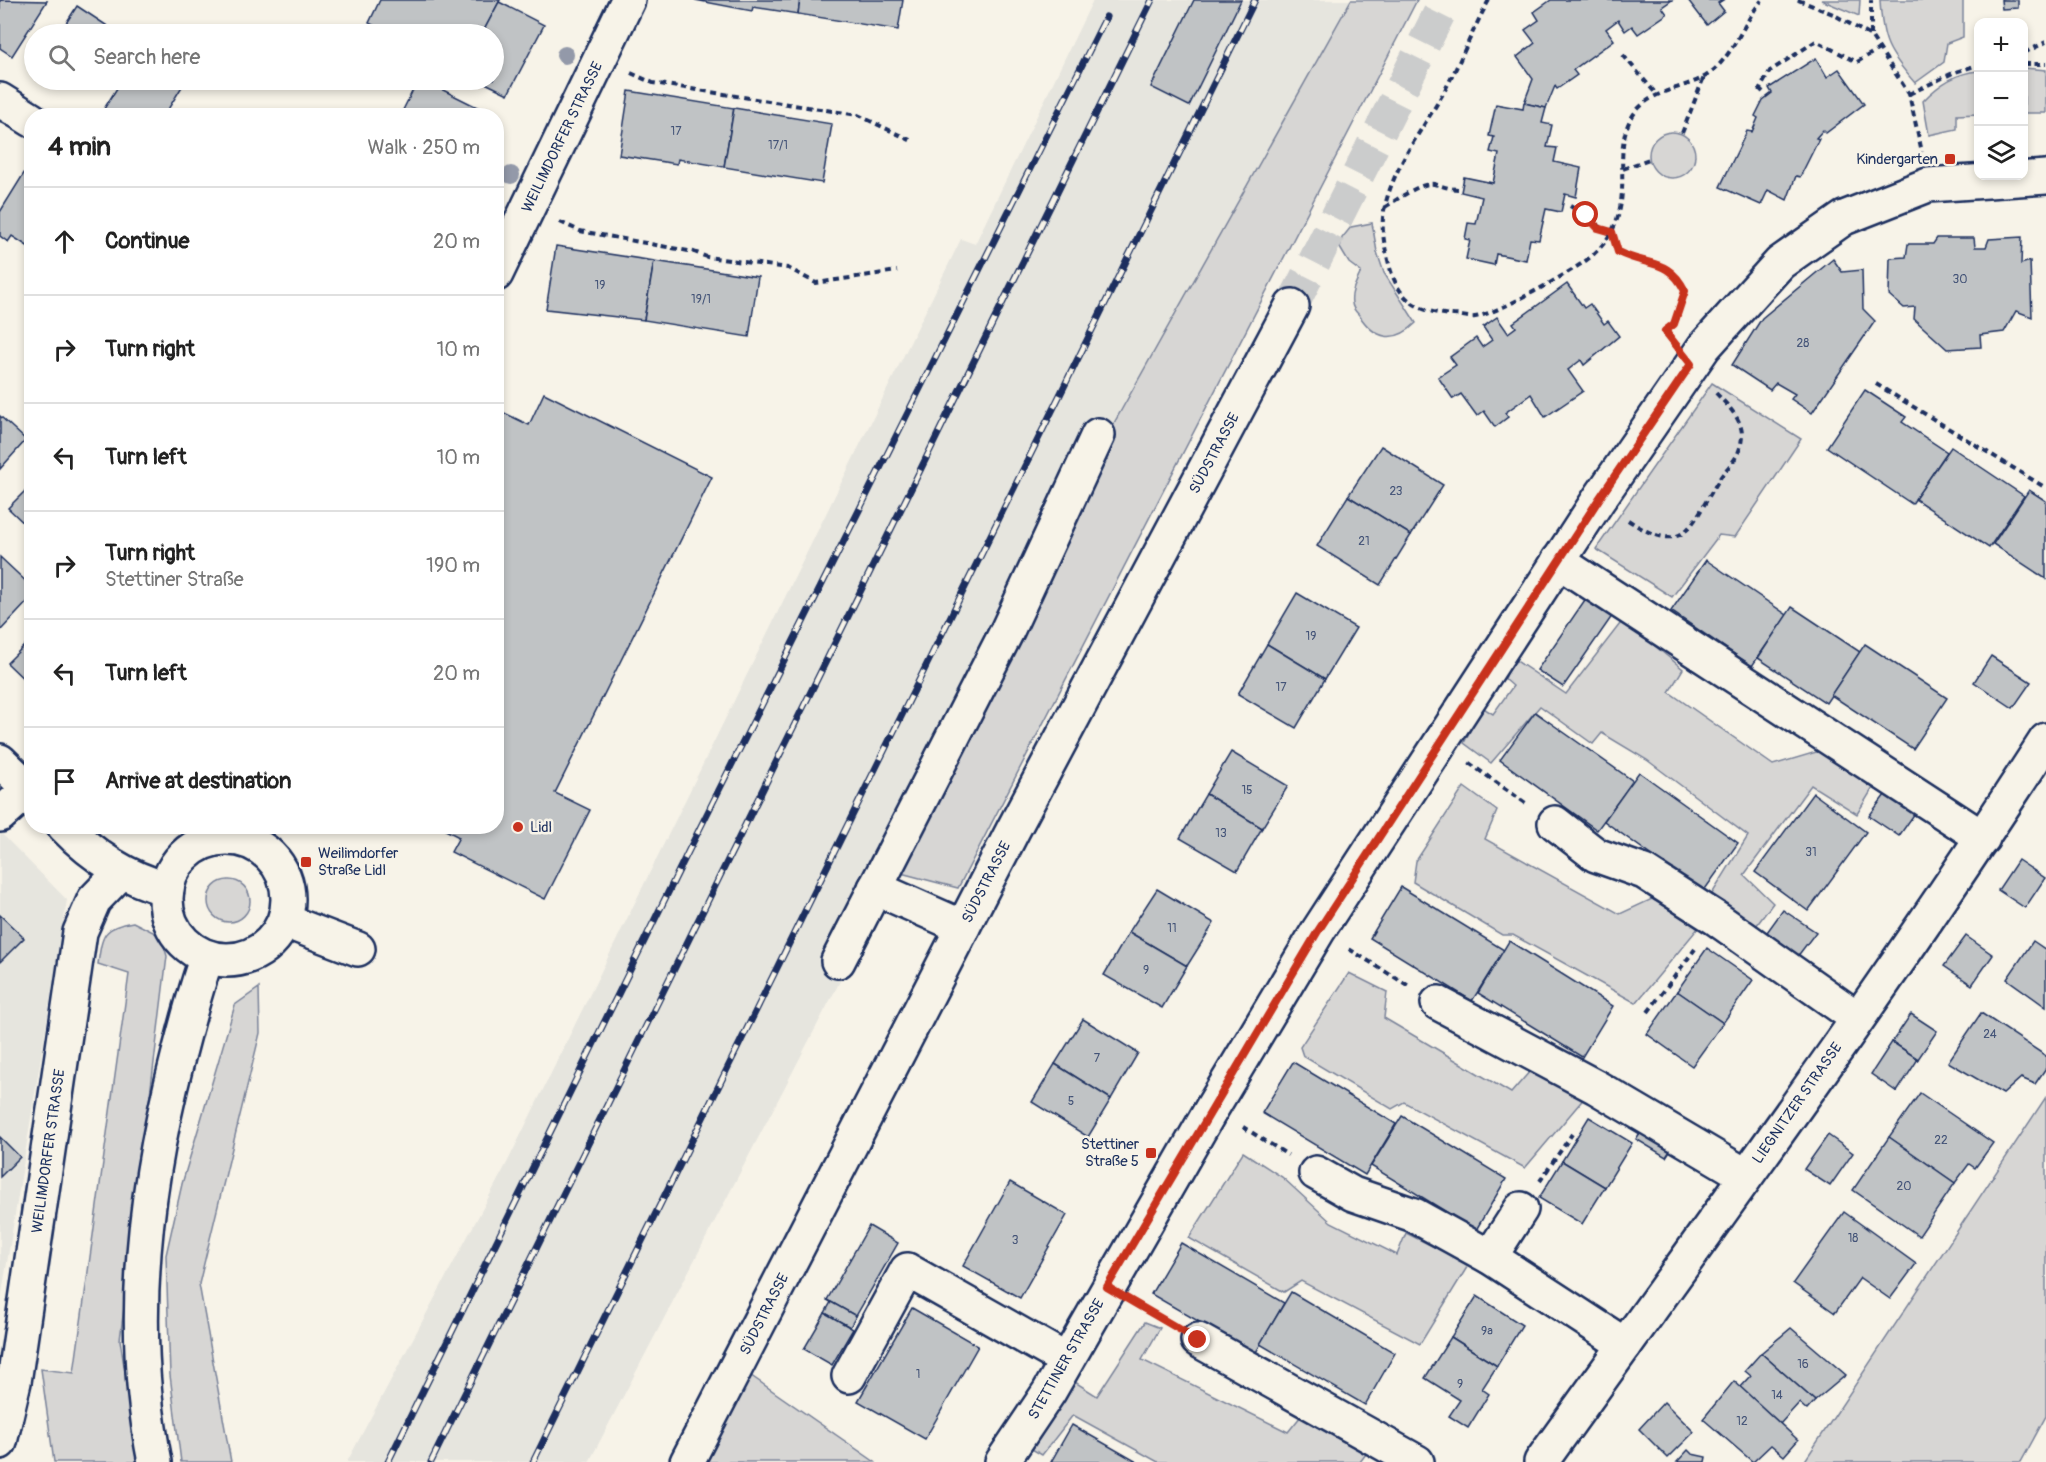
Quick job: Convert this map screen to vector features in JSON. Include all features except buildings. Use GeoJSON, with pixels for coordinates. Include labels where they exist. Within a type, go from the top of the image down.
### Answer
{"type":"FeatureCollection","features":[{"type":"Feature","properties":{"kind":"street","name":"WEILIMDORFER STRASSE"},"geometry":{"type":"LineString","coordinates":[[504,257],[628,0]]}},
{"type":"Feature","properties":{"kind":"street"},"geometry":{"type":"LineString","coordinates":[[0,100],[24,115]]}},
{"type":"Feature","properties":{"kind":"street","name":"STETTINER STRASSE"},"geometry":{"type":"LineString","coordinates":[[1002,1462],[1049,1392],[1107,1287],[1318,931],[1558,561],[1691,364],[1780,263],[1844,218],[1928,185],[2046,177]]}},
{"type":"Feature","properties":{"kind":"street","name":"SÜDSTRASSE"},"geometry":{"type":"LineString","coordinates":[[687,1462],[963,927],[1292,306]]}},
{"type":"Feature","properties":{"kind":"street"},"geometry":{"type":"LineString","coordinates":[[838,962],[1007,631],[1098,435]]}},
{"type":"Feature","properties":{"kind":"street"},"geometry":{"type":"LineString","coordinates":[[1558,561],[1983,838]]}},
{"type":"Feature","properties":{"kind":"street","name":"LIEGNITZER STRASSE"},"geometry":{"type":"LineString","coordinates":[[1541,1462],[1983,838],[2046,740]]}},
{"type":"Feature","properties":{"kind":"street"},"geometry":{"type":"LineString","coordinates":[[0,761],[24,785]]}},
{"type":"Feature","properties":{"kind":"street"},"geometry":{"type":"LineString","coordinates":[[0,815],[24,796]]}},
{"type":"Feature","properties":{"kind":"street"},"geometry":{"type":"LineString","coordinates":[[1555,823],[1596,855],[1644,872],[1717,919],[1857,1018]]}},
{"type":"Feature","properties":{"kind":"street"},"geometry":{"type":"LineString","coordinates":[[72,834],[82,845],[121,872],[167,889]]}},
{"type":"Feature","properties":{"kind":"street"},"geometry":{"type":"LineString","coordinates":[[237,834],[206,842],[190,851],[177,865],[167,889],[170,919],[178,935],[191,948],[207,957],[226,960],[244,958],[261,950],[275,937],[285,921],[289,900],[285,880],[276,862],[241,834]]}},
{"type":"Feature","properties":{"kind":"street","name":"WEILIMDORFER STRASSE"},"geometry":{"type":"LineString","coordinates":[[0,1442],[14,1382],[80,932],[94,900],[121,872]]}},
{"type":"Feature","properties":{"kind":"street"},"geometry":{"type":"LineString","coordinates":[[875,888],[963,927]]}},
{"type":"Feature","properties":{"kind":"street"},"geometry":{"type":"LineString","coordinates":[[285,921],[358,949]]}},
{"type":"Feature","properties":{"kind":"street"},"geometry":{"type":"LineString","coordinates":[[154,1462],[147,1422],[141,1340],[145,1249],[152,1184],[167,1100],[196,986],[207,957]]}},
{"type":"Feature","properties":{"kind":"street"},"geometry":{"type":"LineString","coordinates":[[1438,1003],[1596,1087],[1745,1175]]}},
{"type":"Feature","properties":{"kind":"street"},"geometry":{"type":"LineString","coordinates":[[1316,1173],[1353,1194],[1414,1215],[1490,1257],[1625,1345]]}},
{"type":"Feature","properties":{"kind":"street"},"geometry":{"type":"LineString","coordinates":[[1490,1257],[1521,1209]]}},
{"type":"Feature","properties":{"kind":"street"},"geometry":{"type":"LineString","coordinates":[[849,1376],[907,1270],[1066,1360]]}},
{"type":"Feature","properties":{"kind":"street"},"geometry":{"type":"LineString","coordinates":[[1198,1340],[1417,1462]]}},
{"type":"Feature","properties":{"kind":"path"},"geometry":{"type":"LineString","coordinates":[[1489,0],[1446,88],[1399,165],[1384,207],[1383,238],[1394,285],[1419,309],[1476,317],[1564,275],[1589,258],[1612,232],[1619,218],[1623,195],[1626,132],[1637,110],[1657,95],[1704,77],[1720,65],[1752,12],[1762,0]]}},
{"type":"Feature","properties":{"kind":"path"},"geometry":{"type":"LineString","coordinates":[[1798,0],[1833,14],[1870,36],[1909,94],[1928,185]]}},
{"type":"Feature","properties":{"kind":"path"},"geometry":{"type":"LineString","coordinates":[[1870,36],[1871,0]]}},
{"type":"Feature","properties":{"kind":"path"},"geometry":{"type":"LineString","coordinates":[[1763,93],[1760,89],[1770,71],[1816,41],[1857,62],[1879,49]]}},
{"type":"Feature","properties":{"kind":"path"},"geometry":{"type":"LineString","coordinates":[[2028,52],[2046,42]]}},
{"type":"Feature","properties":{"kind":"path"},"geometry":{"type":"LineString","coordinates":[[1623,56],[1657,95]]}},
{"type":"Feature","properties":{"kind":"path"},"geometry":{"type":"LineString","coordinates":[[2028,64],[2046,64]]}},
{"type":"Feature","properties":{"kind":"path"},"geometry":{"type":"LineString","coordinates":[[1909,94],[1955,72],[1974,66]]}},
{"type":"Feature","properties":{"kind":"path"},"geometry":{"type":"LineString","coordinates":[[628,71],[653,83],[858,115],[912,141]]}},
{"type":"Feature","properties":{"kind":"path"},"geometry":{"type":"LineString","coordinates":[[1682,133],[1704,77]]}},
{"type":"Feature","properties":{"kind":"path"},"geometry":{"type":"LineString","coordinates":[[1623,169],[1649,159]]}},
{"type":"Feature","properties":{"kind":"path"},"geometry":{"type":"LineString","coordinates":[[1384,207],[1424,186],[1434,184],[1444,189],[1458,189]]}},
{"type":"Feature","properties":{"kind":"path"},"geometry":{"type":"LineString","coordinates":[[1569,206],[1586,215],[1598,228],[1612,232]]}},
{"type":"Feature","properties":{"kind":"path"},"geometry":{"type":"LineString","coordinates":[[549,218],[589,233],[694,252],[707,257],[788,268],[816,283],[897,271]]}},
{"type":"Feature","properties":{"kind":"path"},"geometry":{"type":"LineString","coordinates":[[1599,499],[1650,535],[1673,537],[1685,534],[1698,517],[1718,480],[1732,467],[1742,433],[1733,410],[1691,364],[1665,331],[1674,324],[1685,291],[1678,276],[1662,264],[1641,261],[1618,252],[1612,232]]}},
{"type":"Feature","properties":{"kind":"path"},"geometry":{"type":"LineString","coordinates":[[1876,384],[2046,488]]}},
{"type":"Feature","properties":{"kind":"path"},"geometry":{"type":"LineString","coordinates":[[1440,743],[1555,823]]}},
{"type":"Feature","properties":{"kind":"path"},"geometry":{"type":"LineString","coordinates":[[1648,1012],[1717,919]]}},
{"type":"Feature","properties":{"kind":"path"},"geometry":{"type":"LineString","coordinates":[[1318,931],[1438,1003]]}},
{"type":"Feature","properties":{"kind":"path"},"geometry":{"type":"LineString","coordinates":[[1212,1108],[1316,1173]]}},
{"type":"Feature","properties":{"kind":"path"},"geometry":{"type":"LineString","coordinates":[[1521,1209],[1572,1134]]}},
{"type":"Feature","properties":{"kind":"path"},"geometry":{"type":"LineString","coordinates":[[1107,1287],[1198,1340]]}},
{"type":"Feature","properties":{"kind":"shaded area"},"geometry":{"type":"Polygon","coordinates":[[[1093,0],[1351,0],[1109,432],[897,872],[589,1462],[347,1462],[507,1163],[961,239],[975,244],[1093,0]]]}},
{"type":"Feature","properties":{"kind":"shaded area"},"geometry":{"type":"Polygon","coordinates":[[[1351,0],[1417,0],[958,888],[897,872],[1109,432],[1351,0]]]}},
{"type":"Feature","properties":{"kind":"shaded area"},"geometry":{"type":"Polygon","coordinates":[[[1821,0],[1860,0],[1859,16],[1821,0]]]}},
{"type":"Feature","properties":{"kind":"shaded area"},"geometry":{"type":"Polygon","coordinates":[[[1880,0],[1963,0],[1963,37],[1947,43],[1944,62],[1915,83],[1898,63],[1888,45],[1880,0]]]}},
{"type":"Feature","properties":{"kind":"shaded area"},"geometry":{"type":"Polygon","coordinates":[[[2028,68],[2046,70],[2046,113],[2028,113],[2028,68]]]}},
{"type":"Feature","properties":{"kind":"shaded area"},"geometry":{"type":"Polygon","coordinates":[[[1974,72],[1974,114],[1957,115],[1957,129],[1929,135],[1923,101],[1948,81],[1974,72]]]}},
{"type":"Feature","properties":{"kind":"shaded area"},"geometry":{"type":"Polygon","coordinates":[[[1677,132],[1689,138],[1694,146],[1694,164],[1689,172],[1681,177],[1667,178],[1655,172],[1650,164],[1649,150],[1655,138],[1663,133],[1677,132]]]}},
{"type":"Feature","properties":{"kind":"shaded area"},"geometry":{"type":"Polygon","coordinates":[[[1372,223],[1377,252],[1384,273],[1416,323],[1408,330],[1393,336],[1379,334],[1372,330],[1354,309],[1352,295],[1361,272],[1349,263],[1340,248],[1342,238],[1351,227],[1372,223]]]}},
{"type":"Feature","properties":{"kind":"shaded area"},"geometry":{"type":"Polygon","coordinates":[[[1712,383],[1801,439],[1735,537],[1719,535],[1672,597],[1596,549],[1712,383]]]}},
{"type":"Feature","properties":{"kind":"shaded area"},"geometry":{"type":"Polygon","coordinates":[[[1623,620],[1683,669],[1669,692],[1773,765],[1823,750],[1876,783],[1857,814],[1811,785],[1744,875],[1773,903],[1751,933],[1710,897],[1748,836],[1647,760],[1602,733],[1593,744],[1540,706],[1491,763],[1464,743],[1482,707],[1493,714],[1513,686],[1505,679],[1512,658],[1566,694],[1623,620]]]}},
{"type":"Feature","properties":{"kind":"shaded area"},"geometry":{"type":"Polygon","coordinates":[[[1464,787],[1497,811],[1485,839],[1620,914],[1652,899],[1699,927],[1636,1003],[1513,935],[1502,935],[1413,882],[1416,861],[1464,787]]]}},
{"type":"Feature","properties":{"kind":"shaded area"},"geometry":{"type":"Polygon","coordinates":[[[0,832],[67,900],[0,1305],[0,832]]]}},
{"type":"Feature","properties":{"kind":"shaded area"},"geometry":{"type":"Polygon","coordinates":[[[229,880],[237,881],[244,886],[249,893],[249,909],[244,916],[237,921],[229,922],[221,921],[214,916],[209,909],[208,901],[209,893],[214,886],[221,881],[229,880]]]}},
{"type":"Feature","properties":{"kind":"shaded area"},"geometry":{"type":"Polygon","coordinates":[[[133,922],[161,936],[167,956],[120,1340],[139,1462],[54,1462],[41,1369],[74,1373],[129,974],[98,964],[99,954],[103,939],[110,930],[133,922]]]}},
{"type":"Feature","properties":{"kind":"shaded area"},"geometry":{"type":"Polygon","coordinates":[[[1349,973],[1387,992],[1384,1018],[1511,1093],[1531,1070],[1586,1096],[1525,1168],[1404,1102],[1392,1109],[1303,1056],[1300,1047],[1349,973]]]}},
{"type":"Feature","properties":{"kind":"shaded area"},"geometry":{"type":"Polygon","coordinates":[[[259,988],[260,1033],[199,1284],[231,1462],[181,1462],[170,1375],[166,1255],[182,1184],[235,1005],[259,988]]]}},
{"type":"Feature","properties":{"kind":"shaded area"},"geometry":{"type":"Polygon","coordinates":[[[2046,1097],[2046,1416],[2021,1462],[1804,1462],[2046,1097]]]}},
{"type":"Feature","properties":{"kind":"shaded area"},"geometry":{"type":"Polygon","coordinates":[[[1243,1152],[1282,1177],[1331,1222],[1397,1255],[1406,1233],[1469,1264],[1420,1344],[1301,1281],[1284,1292],[1189,1238],[1243,1152]]]}},
{"type":"Feature","properties":{"kind":"shaded area"},"geometry":{"type":"Polygon","coordinates":[[[1145,1322],[1160,1328],[1142,1360],[1288,1432],[1301,1416],[1366,1454],[1360,1462],[1158,1462],[1073,1415],[1042,1455],[1030,1448],[1075,1382],[1097,1396],[1145,1322]]]}},
{"type":"Feature","properties":{"kind":"shaded area"},"geometry":{"type":"Polygon","coordinates":[[[747,1373],[875,1462],[703,1462],[747,1373]]]}},
{"type":"Feature","properties":{"kind":"tunnel"},"geometry":{"type":"LineString","coordinates":[[1292,306],[1446,0]]}},
{"type":"Feature","properties":{"kind":"railway"},"geometry":{"type":"LineString","coordinates":[[431,1462],[1152,0]]}},
{"type":"Feature","properties":{"kind":"railway"},"geometry":{"type":"LineString","coordinates":[[533,1462],[1255,0]]}},
{"type":"Feature","properties":{"kind":"railway"},"geometry":{"type":"LineString","coordinates":[[388,1462],[688,852],[1106,17]]}},
{"type":"Feature","properties":{"kind":"place","name":"Kindergarten"},"geometry":{"type":"Point","coordinates":[1950,159]}},
{"type":"Feature","properties":{"kind":"place","name":"Lidl"},"geometry":{"type":"Point","coordinates":[518,827]}},
{"type":"Feature","properties":{"kind":"place","name":"Weilimdorfer Straße Lidl"},"geometry":{"type":"Point","coordinates":[306,862]}},
{"type":"Feature","properties":{"kind":"place","name":"Stettiner Straße 5"},"geometry":{"type":"Point","coordinates":[1151,1153]}},
{"type":"Feature","properties":{"kind":"route"},"geometry":{"type":"LineString","coordinates":[[1198,1340],[1107,1287],[1318,931],[1599,499],[1691,364],[1665,331],[1674,324],[1682,304],[1685,291],[1678,276],[1662,264],[1630,258],[1618,252],[1612,232],[1598,228],[1586,215]]}}]}
